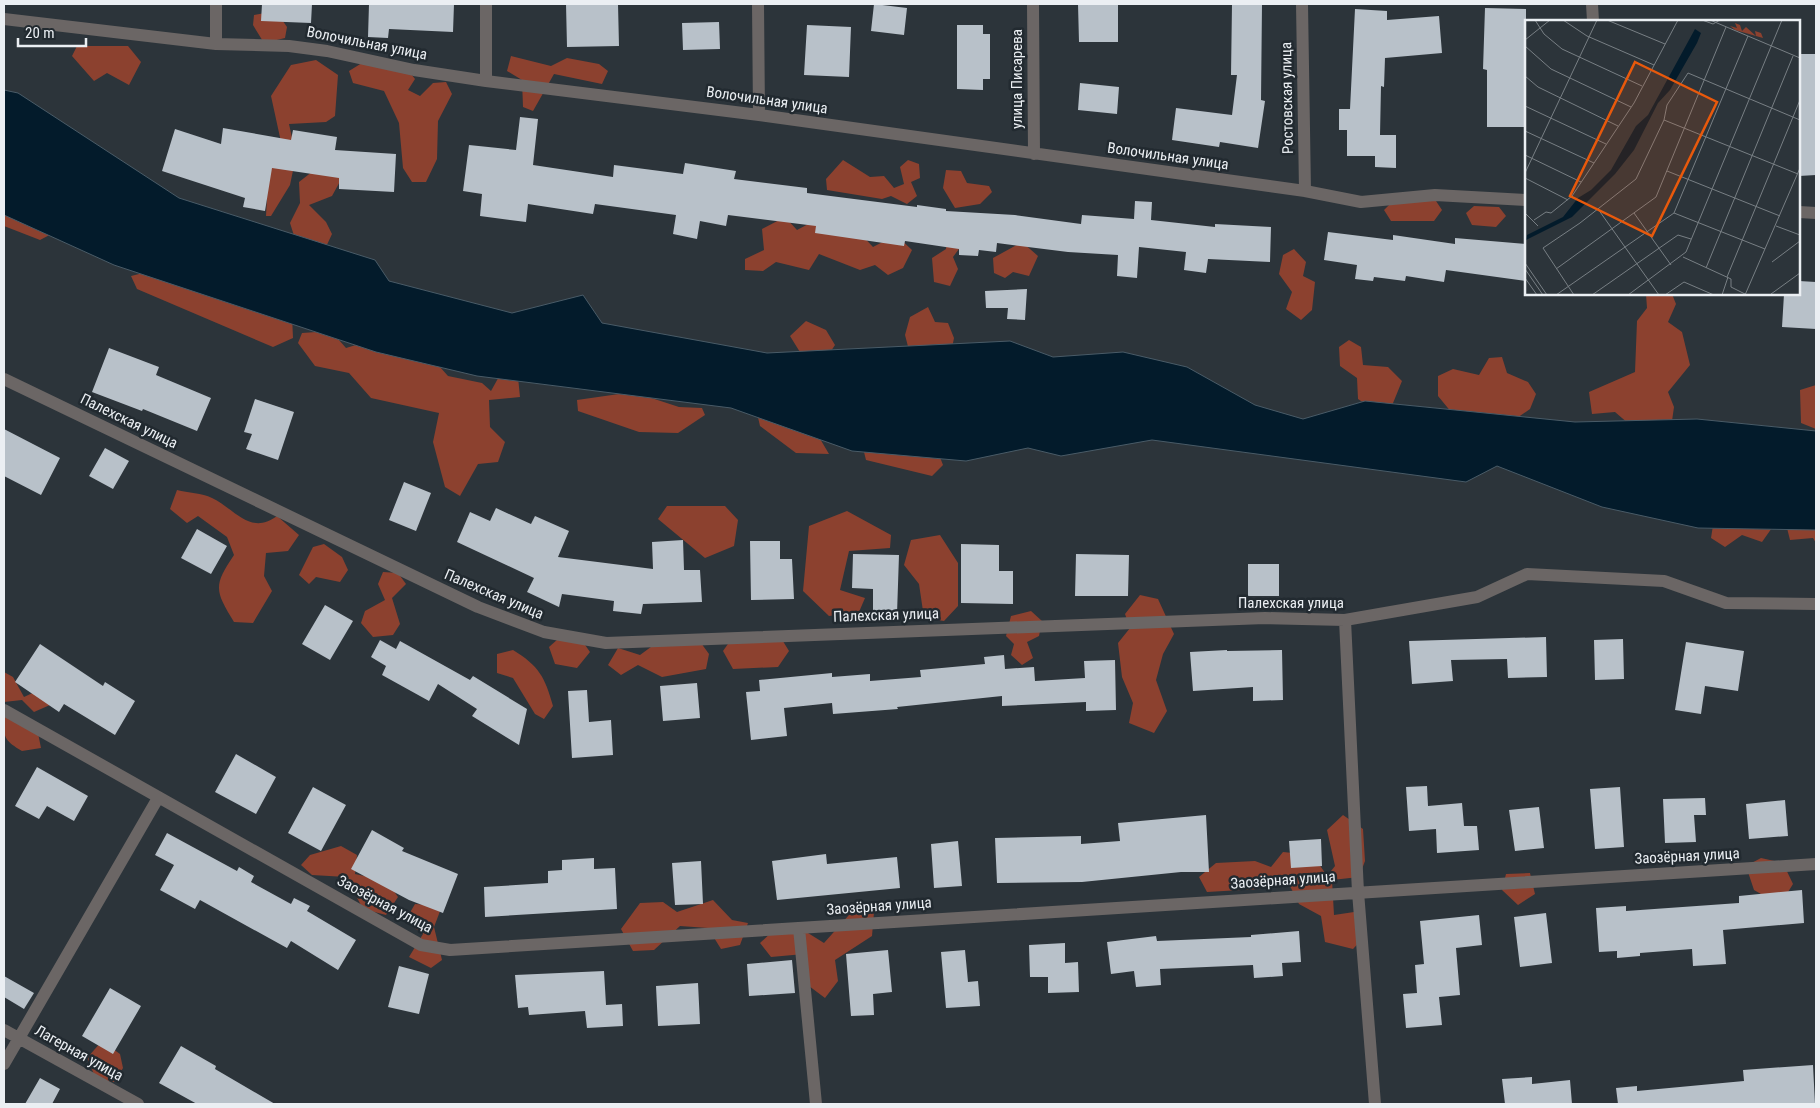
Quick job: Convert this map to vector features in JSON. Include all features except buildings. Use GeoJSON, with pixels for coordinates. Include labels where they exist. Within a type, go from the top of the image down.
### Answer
{"type":"FeatureCollection","features":[{"type":"Feature","properties":{"kind":"street"},"geometry":{"type":"LineString","coordinates":[[216,4],[216,44]]}},
{"type":"Feature","properties":{"kind":"street"},"geometry":{"type":"LineString","coordinates":[[486,4],[486,81]]}},
{"type":"Feature","properties":{"kind":"street"},"geometry":{"type":"LineString","coordinates":[[758,4],[759,115]]}},
{"type":"Feature","properties":{"kind":"street","name":"улица Писарева"},"geometry":{"type":"LineString","coordinates":[[1033,4],[1034,154]]}},
{"type":"Feature","properties":{"kind":"street","name":"Ростовская улица"},"geometry":{"type":"LineString","coordinates":[[1302,4],[1305,191]]}},
{"type":"Feature","properties":{"kind":"street"},"geometry":{"type":"LineString","coordinates":[[1592,4],[1593,20]]}},
{"type":"Feature","properties":{"kind":"street","name":"Волочильная улица"},"geometry":{"type":"LineString","coordinates":[[4,19],[216,44],[289,46],[327,51],[414,70],[486,81],[759,115],[1305,191],[1361,202],[1435,195],[1525,200]]}},
{"type":"Feature","properties":{"kind":"street"},"geometry":{"type":"LineString","coordinates":[[1800,212],[1816,213]]}},
{"type":"Feature","properties":{"kind":"street","name":"Палехская улица"},"geometry":{"type":"LineString","coordinates":[[4,379],[478,607],[544,632],[606,642],[1256,618],[1345,620],[1477,597],[1527,574],[1664,581],[1726,603],[1816,604]]}},
{"type":"Feature","properties":{"kind":"street"},"geometry":{"type":"LineString","coordinates":[[1345,620],[1358,892],[1375,1104]]}},
{"type":"Feature","properties":{"kind":"street","name":"Заозёрная улица"},"geometry":{"type":"LineString","coordinates":[[4,710],[421,945],[450,950],[1816,864]]}},
{"type":"Feature","properties":{"kind":"street"},"geometry":{"type":"LineString","coordinates":[[4,1064],[158,798]]}},
{"type":"Feature","properties":{"kind":"street"},"geometry":{"type":"LineString","coordinates":[[799,928],[816,1104]]}},
{"type":"Feature","properties":{"kind":"street","name":"Лагерная улица"},"geometry":{"type":"LineString","coordinates":[[4,1030],[138,1104]]}},
{"type":"Feature","properties":{"kind":"shaded area"},"geometry":{"type":"Polygon","coordinates":[[[276,11],[287,27],[285,38],[264,43],[253,25],[254,15],[276,11]]]}},
{"type":"Feature","properties":{"kind":"shaded area"},"geometry":{"type":"Polygon","coordinates":[[[77,46],[128,46],[141,62],[129,85],[107,73],[94,81],[72,56],[77,46]]]}},
{"type":"Feature","properties":{"kind":"shaded area"},"geometry":{"type":"Polygon","coordinates":[[[511,56],[551,66],[567,58],[599,64],[608,71],[602,84],[554,74],[533,111],[523,107],[522,80],[507,71],[511,56]]]}},
{"type":"Feature","properties":{"kind":"shaded area"},"geometry":{"type":"Polygon","coordinates":[[[370,58],[405,66],[415,79],[408,90],[420,96],[433,83],[446,82],[452,94],[438,121],[437,159],[426,182],[412,182],[403,168],[399,123],[384,91],[353,83],[349,71],[370,58]]]}},
{"type":"Feature","properties":{"kind":"shaded area"},"geometry":{"type":"Polygon","coordinates":[[[316,60],[338,75],[335,116],[326,122],[289,124],[296,156],[290,185],[271,216],[266,216],[269,161],[281,142],[271,96],[291,65],[316,60]]]}},
{"type":"Feature","properties":{"kind":"shaded area"},"geometry":{"type":"Polygon","coordinates":[[[843,160],[870,177],[884,176],[894,188],[904,184],[900,167],[908,160],[919,164],[920,178],[911,182],[917,196],[907,204],[891,196],[882,199],[827,190],[826,179],[843,160]]]}},
{"type":"Feature","properties":{"kind":"shaded area"},"geometry":{"type":"Polygon","coordinates":[[[322,164],[343,176],[332,196],[309,205],[326,222],[332,234],[325,249],[296,242],[290,223],[300,203],[299,182],[322,164]]]}},
{"type":"Feature","properties":{"kind":"shaded area"},"geometry":{"type":"Polygon","coordinates":[[[946,170],[961,171],[967,183],[989,186],[992,192],[980,204],[955,208],[943,188],[946,170]]]}},
{"type":"Feature","properties":{"kind":"shaded area"},"geometry":{"type":"Polygon","coordinates":[[[4,190],[61,229],[40,240],[4,226],[4,190]]]}},
{"type":"Feature","properties":{"kind":"shaded area"},"geometry":{"type":"Polygon","coordinates":[[[1393,201],[1436,201],[1442,210],[1434,221],[1391,221],[1384,210],[1393,201]]]}},
{"type":"Feature","properties":{"kind":"shaded area"},"geometry":{"type":"Polygon","coordinates":[[[1474,206],[1499,207],[1506,216],[1496,227],[1472,225],[1466,213],[1474,206]]]}},
{"type":"Feature","properties":{"kind":"shaded area"},"geometry":{"type":"Polygon","coordinates":[[[785,217],[797,230],[814,221],[858,231],[873,247],[896,235],[912,250],[903,268],[888,275],[875,265],[860,270],[819,254],[809,270],[776,262],[763,271],[745,270],[745,259],[764,250],[762,229],[785,217]]]}},
{"type":"Feature","properties":{"kind":"shaded area"},"geometry":{"type":"Polygon","coordinates":[[[948,222],[967,238],[953,257],[958,269],[950,286],[934,282],[932,258],[946,249],[948,222]]]}},
{"type":"Feature","properties":{"kind":"shaded area"},"geometry":{"type":"Polygon","coordinates":[[[1022,242],[1038,256],[1029,276],[1013,272],[1005,278],[994,273],[993,258],[1022,242]]]}},
{"type":"Feature","properties":{"kind":"shaded area"},"geometry":{"type":"Polygon","coordinates":[[[1294,249],[1306,262],[1303,276],[1315,282],[1312,310],[1301,320],[1286,309],[1292,292],[1279,274],[1283,255],[1294,249]]]}},
{"type":"Feature","properties":{"kind":"shaded area"},"geometry":{"type":"Polygon","coordinates":[[[151,271],[292,316],[293,338],[273,347],[137,289],[131,276],[151,271]]]}},
{"type":"Feature","properties":{"kind":"shaded area"},"geometry":{"type":"Polygon","coordinates":[[[1646,295],[1672,295],[1676,304],[1668,322],[1682,332],[1690,365],[1668,392],[1674,407],[1671,428],[1643,436],[1615,412],[1592,414],[1589,392],[1635,372],[1637,321],[1647,308],[1646,295]]]}},
{"type":"Feature","properties":{"kind":"shaded area"},"geometry":{"type":"Polygon","coordinates":[[[928,307],[935,322],[948,323],[954,338],[950,358],[911,358],[905,335],[910,317],[928,307]]]}},
{"type":"Feature","properties":{"kind":"shaded area"},"geometry":{"type":"Polygon","coordinates":[[[806,321],[826,330],[835,345],[827,357],[803,357],[790,336],[806,321]]]}},
{"type":"Feature","properties":{"kind":"shaded area"},"geometry":{"type":"Polygon","coordinates":[[[331,331],[346,348],[369,341],[431,357],[448,376],[482,383],[491,391],[501,373],[518,377],[520,397],[489,400],[490,427],[505,442],[498,462],[478,464],[460,496],[445,487],[433,442],[439,413],[371,398],[349,373],[315,366],[298,343],[302,333],[331,331]]]}},
{"type":"Feature","properties":{"kind":"shaded area"},"geometry":{"type":"Polygon","coordinates":[[[1349,340],[1361,347],[1363,365],[1388,367],[1402,381],[1391,408],[1376,411],[1358,399],[1357,378],[1340,366],[1339,347],[1349,340]]]}},
{"type":"Feature","properties":{"kind":"shaded area"},"geometry":{"type":"Polygon","coordinates":[[[1502,357],[1507,373],[1528,382],[1536,394],[1530,409],[1514,420],[1452,413],[1438,396],[1438,376],[1453,369],[1479,375],[1489,358],[1502,357]]]}},
{"type":"Feature","properties":{"kind":"shaded area"},"geometry":{"type":"Polygon","coordinates":[[[1816,385],[1816,429],[1801,423],[1800,390],[1816,385]]]}},
{"type":"Feature","properties":{"kind":"shaded area"},"geometry":{"type":"Polygon","coordinates":[[[633,392],[679,407],[702,408],[705,415],[678,433],[639,432],[578,411],[577,400],[633,392]]]}},
{"type":"Feature","properties":{"kind":"shaded area"},"geometry":{"type":"Polygon","coordinates":[[[757,413],[816,432],[829,454],[796,453],[760,426],[757,413]]]}},
{"type":"Feature","properties":{"kind":"shaded area"},"geometry":{"type":"Polygon","coordinates":[[[863,448],[938,452],[943,465],[932,476],[866,460],[863,448]]]}},
{"type":"Feature","properties":{"kind":"shaded area"},"geometry":{"type":"Polygon","coordinates":[[[177,490],[212,498],[243,519],[251,522],[259,523],[277,516],[299,535],[288,551],[266,553],[264,576],[272,591],[253,623],[234,622],[220,595],[219,588],[222,574],[234,555],[227,537],[198,516],[187,523],[170,509],[177,490]]]}},
{"type":"Feature","properties":{"kind":"shaded area"},"geometry":{"type":"Polygon","coordinates":[[[667,506],[725,506],[738,520],[734,546],[705,558],[658,519],[667,506]]]}},
{"type":"Feature","properties":{"kind":"shaded area"},"geometry":{"type":"Polygon","coordinates":[[[847,511],[891,535],[890,548],[849,551],[840,590],[865,598],[859,612],[829,616],[803,591],[809,526],[847,511]]]}},
{"type":"Feature","properties":{"kind":"shaded area"},"geometry":{"type":"Polygon","coordinates":[[[1714,519],[1774,525],[1762,542],[1742,535],[1725,547],[1711,538],[1714,519]]]}},
{"type":"Feature","properties":{"kind":"shaded area"},"geometry":{"type":"Polygon","coordinates":[[[1786,524],[1816,524],[1816,543],[1813,538],[1790,540],[1786,524]]]}},
{"type":"Feature","properties":{"kind":"shaded area"},"geometry":{"type":"Polygon","coordinates":[[[940,535],[958,563],[958,606],[944,621],[924,618],[919,584],[904,565],[911,540],[940,535]]]}},
{"type":"Feature","properties":{"kind":"shaded area"},"geometry":{"type":"Polygon","coordinates":[[[324,544],[342,557],[348,570],[340,582],[316,577],[309,584],[299,575],[313,547],[324,544]]]}},
{"type":"Feature","properties":{"kind":"shaded area"},"geometry":{"type":"Polygon","coordinates":[[[383,572],[398,573],[406,584],[392,598],[400,624],[393,635],[373,637],[361,623],[365,611],[385,600],[378,584],[383,572]]]}},
{"type":"Feature","properties":{"kind":"shaded area"},"geometry":{"type":"Polygon","coordinates":[[[1140,595],[1158,599],[1174,634],[1163,654],[1156,680],[1167,711],[1154,733],[1129,723],[1133,703],[1122,677],[1118,643],[1130,628],[1125,614],[1140,595]]]}},
{"type":"Feature","properties":{"kind":"shaded area"},"geometry":{"type":"Polygon","coordinates":[[[1031,611],[1042,621],[1039,636],[1027,642],[1033,658],[1022,665],[1011,655],[1014,644],[1006,636],[1011,616],[1031,611]]]}},
{"type":"Feature","properties":{"kind":"shaded area"},"geometry":{"type":"Polygon","coordinates":[[[781,638],[789,651],[778,667],[733,669],[723,651],[730,641],[781,638]]]}},
{"type":"Feature","properties":{"kind":"shaded area"},"geometry":{"type":"Polygon","coordinates":[[[558,639],[583,642],[590,652],[577,668],[555,664],[549,647],[558,639]]]}},
{"type":"Feature","properties":{"kind":"shaded area"},"geometry":{"type":"Polygon","coordinates":[[[701,643],[709,654],[706,669],[662,677],[638,665],[621,675],[608,665],[618,648],[640,655],[655,644],[701,643]]]}},
{"type":"Feature","properties":{"kind":"shaded area"},"geometry":{"type":"Polygon","coordinates":[[[513,650],[529,661],[544,680],[553,706],[544,719],[535,714],[513,678],[497,673],[497,654],[513,650]]]}},
{"type":"Feature","properties":{"kind":"shaded area"},"geometry":{"type":"Polygon","coordinates":[[[4,672],[13,677],[24,697],[41,689],[50,705],[34,712],[22,700],[4,702],[4,672]]]}},
{"type":"Feature","properties":{"kind":"shaded area"},"geometry":{"type":"Polygon","coordinates":[[[4,712],[38,733],[41,748],[22,751],[10,743],[4,731],[4,712]]]}},
{"type":"Feature","properties":{"kind":"shaded area"},"geometry":{"type":"Polygon","coordinates":[[[1343,815],[1363,829],[1365,861],[1359,877],[1332,880],[1334,915],[1354,912],[1366,935],[1353,949],[1325,942],[1321,916],[1299,904],[1290,886],[1277,877],[1258,889],[1207,892],[1199,877],[1216,863],[1255,861],[1271,867],[1283,852],[1313,855],[1327,876],[1335,866],[1327,830],[1343,815]]]}},
{"type":"Feature","properties":{"kind":"shaded area"},"geometry":{"type":"Polygon","coordinates":[[[341,846],[357,855],[355,874],[387,881],[398,897],[386,915],[363,909],[346,877],[312,875],[301,865],[310,855],[341,846]]]}},
{"type":"Feature","properties":{"kind":"shaded area"},"geometry":{"type":"Polygon","coordinates":[[[1761,858],[1783,863],[1793,884],[1780,905],[1754,890],[1746,866],[1761,858]]]}},
{"type":"Feature","properties":{"kind":"shaded area"},"geometry":{"type":"Polygon","coordinates":[[[1530,873],[1535,894],[1518,905],[1502,890],[1506,874],[1530,873]]]}},
{"type":"Feature","properties":{"kind":"shaded area"},"geometry":{"type":"Polygon","coordinates":[[[713,900],[732,920],[748,923],[740,945],[721,949],[708,928],[680,926],[654,950],[633,951],[621,929],[640,903],[663,902],[677,912],[713,900]]]}},
{"type":"Feature","properties":{"kind":"shaded area"},"geometry":{"type":"Polygon","coordinates":[[[415,904],[442,906],[434,927],[442,960],[431,968],[409,957],[423,934],[405,921],[415,904]]]}},
{"type":"Feature","properties":{"kind":"shaded area"},"geometry":{"type":"Polygon","coordinates":[[[874,912],[872,936],[835,960],[838,981],[825,998],[809,986],[804,954],[771,957],[760,943],[774,930],[808,933],[824,943],[849,915],[874,912]]]}},
{"type":"Feature","properties":{"kind":"shaded area"},"geometry":{"type":"Polygon","coordinates":[[[102,1041],[120,1054],[123,1068],[114,1082],[96,1079],[87,1058],[102,1041]]]}},
{"type":"Feature","properties":{"kind":"water"},"geometry":{"type":"Polygon","coordinates":[[[4,90],[18,93],[179,198],[375,260],[389,281],[512,313],[583,295],[602,323],[767,353],[1010,341],[1053,357],[1123,352],[1187,367],[1255,405],[1303,419],[1365,401],[1575,422],[1697,419],[1816,431],[1816,530],[1698,528],[1602,507],[1497,466],[1466,482],[1152,440],[1061,456],[1028,448],[966,461],[852,451],[731,408],[477,376],[376,352],[114,265],[4,215],[4,90]]]}}]}
